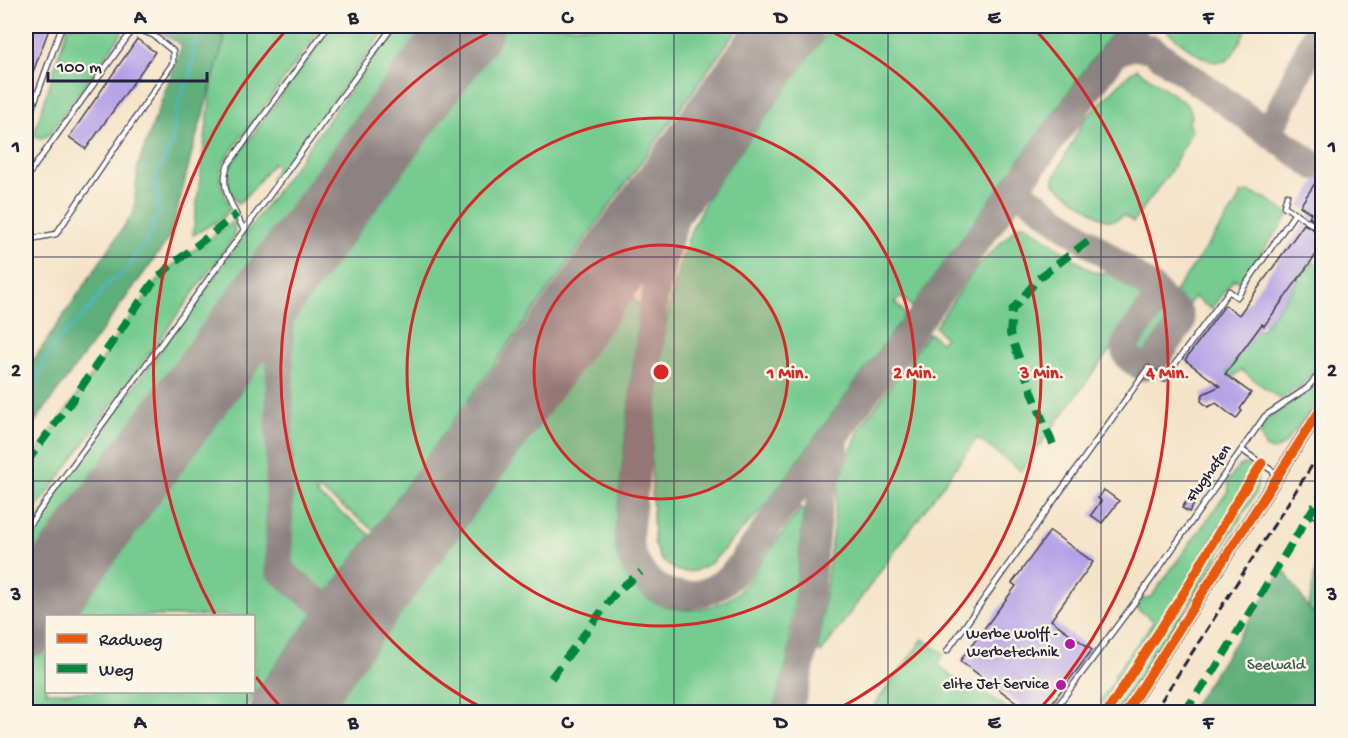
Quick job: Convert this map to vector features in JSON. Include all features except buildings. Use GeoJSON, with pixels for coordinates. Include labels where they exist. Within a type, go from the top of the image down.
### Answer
{"type":"FeatureCollection","features":[{"type":"Feature","properties":{"kind":"street"},"geometry":{"type":"LineString","coordinates":[[1126,712],[1323,407]]}},
{"type":"Feature","properties":{"kind":"lane"},"geometry":{"type":"LineString","coordinates":[[26,136],[28,120],[62,26]]}},
{"type":"Feature","properties":{"kind":"lane"},"geometry":{"type":"LineString","coordinates":[[244,230],[224,187],[223,175],[328,26]]}},
{"type":"Feature","properties":{"kind":"lane"},"geometry":{"type":"LineString","coordinates":[[26,529],[393,26]]}},
{"type":"Feature","properties":{"kind":"lane"},"geometry":{"type":"LineString","coordinates":[[26,178],[136,27],[153,35],[173,51],[173,63],[56,234],[26,240]]}},
{"type":"Feature","properties":{"kind":"lane"},"geometry":{"type":"LineString","coordinates":[[1287,195],[1284,206],[1323,231]]}},
{"type":"Feature","properties":{"kind":"lane"},"geometry":{"type":"LineString","coordinates":[[947,651],[1148,368],[1164,379],[1229,291],[1237,297],[1294,213]]}},
{"type":"Feature","properties":{"kind":"lane","name":"Flughafen"},"geometry":{"type":"LineString","coordinates":[[1053,712],[1132,605],[1265,416],[1307,388],[1323,371]]}},
{"type":"Feature","properties":{"kind":"lane"},"geometry":{"type":"LineString","coordinates":[[1242,450],[1277,475]]}},
{"type":"Feature","properties":{"kind":"green space"},"geometry":{"type":"Polygon","coordinates":[[[68,26],[118,26],[122,33],[50,134],[40,139],[35,135],[35,131],[68,26]]]}},
{"type":"Feature","properties":{"kind":"green space"},"geometry":{"type":"Polygon","coordinates":[[[149,26],[212,26],[225,39],[192,152],[171,236],[26,434],[26,371],[134,212],[138,165],[182,45],[149,26]]]}},
{"type":"Feature","properties":{"kind":"green space"},"geometry":{"type":"Polygon","coordinates":[[[227,26],[323,26],[225,160],[220,180],[230,210],[221,219],[193,235],[216,52],[227,26]]]}},
{"type":"Feature","properties":{"kind":"green space"},"geometry":{"type":"Polygon","coordinates":[[[332,26],[388,26],[274,182],[271,179],[277,167],[273,163],[238,204],[227,187],[230,166],[332,26]]]}},
{"type":"Feature","properties":{"kind":"green space"},"geometry":{"type":"Polygon","coordinates":[[[397,26],[740,26],[374,530],[320,490],[316,494],[371,535],[322,600],[298,587],[294,594],[316,610],[255,693],[255,615],[45,615],[45,693],[255,693],[241,712],[26,712],[26,535],[397,26]]]}},
{"type":"Feature","properties":{"kind":"green space"},"geometry":{"type":"Polygon","coordinates":[[[832,26],[1117,26],[912,307],[901,297],[895,302],[906,314],[764,507],[711,563],[695,571],[683,572],[663,561],[654,542],[651,459],[665,328],[679,266],[693,226],[712,190],[832,26]]]}},
{"type":"Feature","properties":{"kind":"green space"},"geometry":{"type":"Polygon","coordinates":[[[1166,26],[1248,26],[1232,55],[1226,61],[1218,62],[1200,56],[1191,50],[1168,32],[1166,26]]]}},
{"type":"Feature","properties":{"kind":"green space"},"geometry":{"type":"Polygon","coordinates":[[[1137,69],[1185,103],[1192,116],[1188,124],[1192,130],[1170,172],[1133,222],[1123,215],[1116,220],[1103,219],[1054,184],[1054,178],[1084,120],[1131,72],[1137,69]]]}},
{"type":"Feature","properties":{"kind":"green space"},"geometry":{"type":"Polygon","coordinates":[[[1248,192],[1267,199],[1289,215],[1240,282],[1234,279],[1211,309],[1194,297],[1188,305],[1182,308],[1175,303],[1174,293],[1234,208],[1241,194],[1248,192]]]}},
{"type":"Feature","properties":{"kind":"green space"},"geometry":{"type":"Polygon","coordinates":[[[235,220],[234,237],[26,523],[26,466],[155,284],[169,268],[235,220]]]}},
{"type":"Feature","properties":{"kind":"green space"},"geometry":{"type":"Polygon","coordinates":[[[1025,224],[1093,272],[1115,274],[1148,298],[1021,471],[977,438],[821,653],[818,651],[839,480],[860,428],[928,334],[940,342],[945,338],[935,327],[975,269],[1019,225],[1025,224]]]}},
{"type":"Feature","properties":{"kind":"green space"},"geometry":{"type":"Polygon","coordinates":[[[1313,261],[1322,268],[1322,361],[1301,386],[1280,399],[1241,370],[1232,378],[1226,373],[1258,329],[1261,331],[1313,261]]]}},
{"type":"Feature","properties":{"kind":"green space"},"geometry":{"type":"Polygon","coordinates":[[[631,297],[640,305],[615,532],[618,559],[626,576],[637,590],[655,602],[667,607],[692,610],[716,605],[742,588],[801,508],[804,509],[788,658],[773,712],[329,712],[631,297]]]}},
{"type":"Feature","properties":{"kind":"green space"},"geometry":{"type":"Polygon","coordinates":[[[1157,312],[1166,313],[1172,318],[1173,325],[1143,364],[1131,354],[1130,347],[1157,312]]]}},
{"type":"Feature","properties":{"kind":"green space"},"geometry":{"type":"Polygon","coordinates":[[[1322,377],[1322,394],[1284,445],[1274,451],[1265,447],[1260,434],[1262,425],[1311,389],[1322,377]]]}},
{"type":"Feature","properties":{"kind":"green space"},"geometry":{"type":"Polygon","coordinates":[[[1244,464],[1253,470],[1180,593],[1104,712],[1097,712],[1103,703],[1100,701],[1116,678],[1114,676],[1154,621],[1136,608],[1142,599],[1151,597],[1229,490],[1228,481],[1239,466],[1244,464]]]}},
{"type":"Feature","properties":{"kind":"green space"},"geometry":{"type":"Polygon","coordinates":[[[1257,476],[1255,495],[1121,712],[1108,712],[1189,586],[1230,514],[1254,477],[1257,476]]]}},
{"type":"Feature","properties":{"kind":"green space"},"geometry":{"type":"Polygon","coordinates":[[[1318,556],[1322,556],[1322,614],[1308,612],[1318,556]]]}},
{"type":"Feature","properties":{"kind":"green space","name":"Seewald"},"geometry":{"type":"Polygon","coordinates":[[[1283,569],[1310,610],[1322,620],[1322,712],[1189,712],[1283,569]]]}},
{"type":"Feature","properties":{"kind":"green space"},"geometry":{"type":"Polygon","coordinates":[[[923,639],[944,654],[938,664],[965,689],[971,683],[1012,712],[869,712],[923,639]]]}},
{"type":"Feature","properties":{"kind":"waterway"},"geometry":{"type":"LineString","coordinates":[[26,396],[34,388],[44,361],[56,343],[92,306],[108,283],[123,274],[152,233],[153,224],[159,215],[155,177],[172,145],[176,109],[190,76],[197,26]]}},
{"type":"Feature","properties":{"kind":"taxiway"},"geometry":{"type":"LineString","coordinates":[[730,105],[690,179],[678,208],[662,262],[654,302],[629,535],[633,556],[642,573],[655,585],[670,593],[687,595],[704,592],[721,584],[737,569],[1135,26]]}},
{"type":"Feature","properties":{"kind":"taxiway"},"geometry":{"type":"LineString","coordinates":[[1255,124],[1270,123],[1277,117],[1320,26]]}},
{"type":"Feature","properties":{"kind":"taxiway"},"geometry":{"type":"LineString","coordinates":[[1115,53],[1131,47],[1150,48],[1315,166]]}},
{"type":"Feature","properties":{"kind":"taxiway"},"geometry":{"type":"LineString","coordinates":[[1016,189],[1154,290],[1179,314],[1181,324],[1157,357]]}},
{"type":"Feature","properties":{"kind":"taxiway"},"geometry":{"type":"LineString","coordinates":[[280,279],[279,570],[311,596],[352,622]]}},
{"type":"Feature","properties":{"kind":"taxiway"},"geometry":{"type":"LineString","coordinates":[[1143,367],[1127,355],[1125,344],[1155,302],[1154,290]]}},
{"type":"Feature","properties":{"kind":"taxiway"},"geometry":{"type":"LineString","coordinates":[[787,712],[804,648],[818,513],[835,449]]}},
{"type":"Feature","properties":{"kind":"runway"},"geometry":{"type":"LineString","coordinates":[[26,622],[468,26]]}},
{"type":"Feature","properties":{"kind":"runway"},"geometry":{"type":"LineString","coordinates":[[286,712],[788,26]]}},
{"type":"Feature","properties":{"kind":"railway"},"geometry":{"type":"LineString","coordinates":[[1154,712],[1322,450]]}},
{"type":"Feature","properties":{"kind":"marked path"},"geometry":{"type":"LineString","coordinates":[[26,463],[152,284],[169,267],[237,214]]}},
{"type":"Feature","properties":{"kind":"marked path"},"geometry":{"type":"LineString","coordinates":[[1053,444],[1010,334],[1012,310],[1039,278],[1088,241]]}},
{"type":"Feature","properties":{"kind":"marked path"},"geometry":{"type":"LineString","coordinates":[[1184,712],[1215,669],[1322,494]]}},
{"type":"Feature","properties":{"kind":"marked path"},"geometry":{"type":"LineString","coordinates":[[551,678],[617,591],[641,572]]}},
{"type":"Feature","properties":{"kind":"cycle path"},"geometry":{"type":"LineString","coordinates":[[1126,712],[1322,407]]}},
{"type":"Feature","properties":{"kind":"cycle path"},"geometry":{"type":"LineString","coordinates":[[1107,712],[1185,591],[1235,504],[1262,463]]}},
{"type":"Feature","properties":{"kind":"place","name":"Werbe Wolff - Werbetechnik"},"geometry":{"type":"Point","coordinates":[1070,644]}},
{"type":"Feature","properties":{"kind":"place","name":"elite Jet Service"},"geometry":{"type":"Point","coordinates":[1061,685]}}]}
